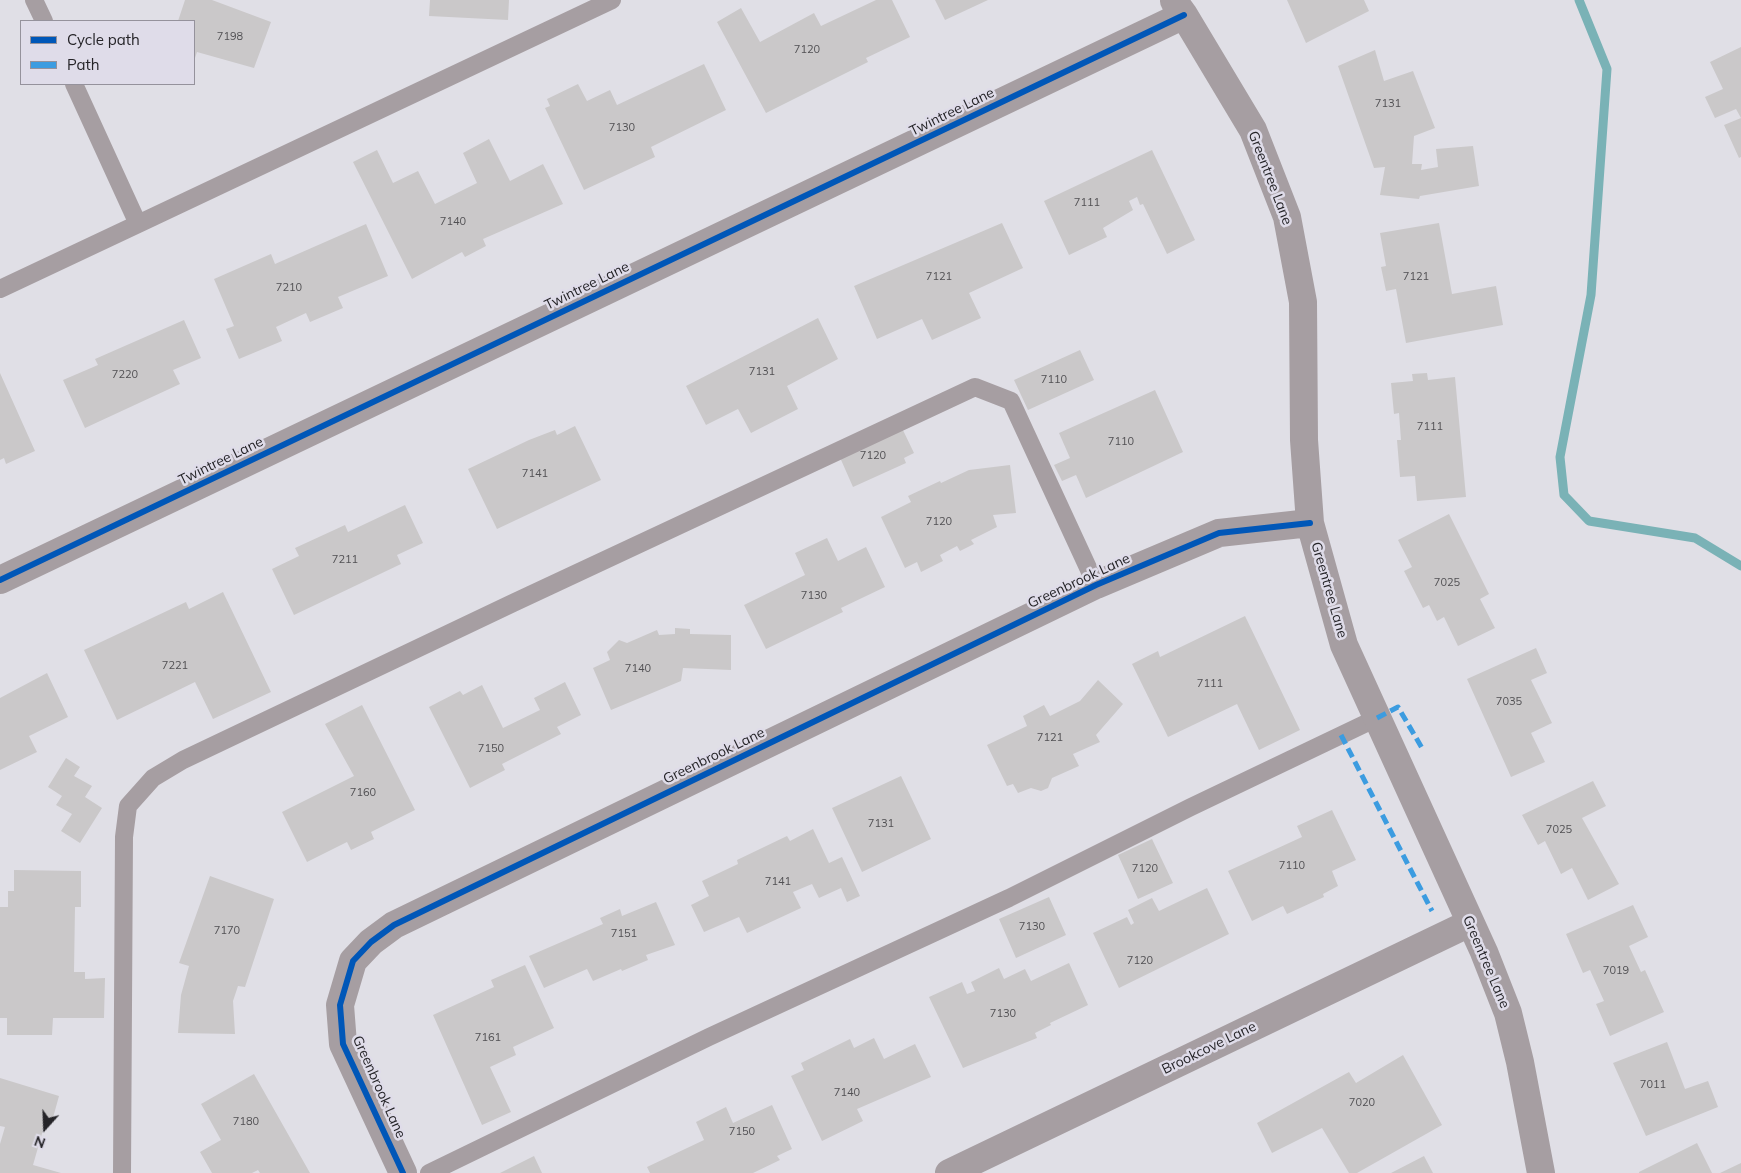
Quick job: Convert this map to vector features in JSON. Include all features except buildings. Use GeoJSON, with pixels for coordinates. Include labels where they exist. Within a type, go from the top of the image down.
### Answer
{"type":"FeatureCollection","features":[{"type":"Feature","properties":{"kind":"street","name":"Greentree Lane"},"geometry":{"type":"LineString","coordinates":[[1179,8],[1253,130],[1287,217],[1303,302],[1304,440],[1310,522],[1344,645],[1484,952],[1508,1013],[1520,1062],[1541,1173]]}},
{"type":"Feature","properties":{"kind":"street","name":"Twintree Lane"},"geometry":{"type":"LineString","coordinates":[[0,580],[1179,8]]}},
{"type":"Feature","properties":{"kind":"street","name":"Greenbrook Lane"},"geometry":{"type":"LineString","coordinates":[[404,1173],[343,1044],[340,1005],[354,961],[371,942],[394,925],[1096,585],[1219,533],[1310,522]]}},
{"type":"Feature","properties":{"kind":"street","name":"Brookcove Lane"},"geometry":{"type":"LineString","coordinates":[[949,1173],[1470,923]]}},
{"type":"Feature","properties":{"kind":"lane"},"geometry":{"type":"LineString","coordinates":[[34,0],[44,20]]}},
{"type":"Feature","properties":{"kind":"lane"},"geometry":{"type":"LineString","coordinates":[[0,289],[612,0]]}},
{"type":"Feature","properties":{"kind":"lane"},"geometry":{"type":"LineString","coordinates":[[74,85],[138,224]]}},
{"type":"Feature","properties":{"kind":"lane"},"geometry":{"type":"LineString","coordinates":[[122,1173],[124,837],[128,806],[153,778],[183,760],[513,603],[975,387],[1011,401],[1096,585]]}},
{"type":"Feature","properties":{"kind":"lane"},"geometry":{"type":"LineString","coordinates":[[429,1173],[709,1037],[1009,898],[1377,718]]}},
{"type":"Feature","properties":{"kind":"waterway"},"geometry":{"type":"LineString","coordinates":[[1579,0],[1607,69],[1591,295],[1560,457],[1564,495],[1589,521],[1695,538],[1741,566]]}},
{"type":"Feature","properties":{"kind":"marked path"},"geometry":{"type":"LineString","coordinates":[[1377,718],[1398,707],[1422,748]]}},
{"type":"Feature","properties":{"kind":"marked path"},"geometry":{"type":"LineString","coordinates":[[1341,735],[1432,911]]}},
{"type":"Feature","properties":{"kind":"cycle path"},"geometry":{"type":"LineString","coordinates":[[0,580],[1184,15]]}},
{"type":"Feature","properties":{"kind":"cycle path"},"geometry":{"type":"LineString","coordinates":[[403,1173],[343,1044],[340,1005],[353,961],[371,942],[394,925],[1096,585],[1219,533],[1310,523]]}}]}
